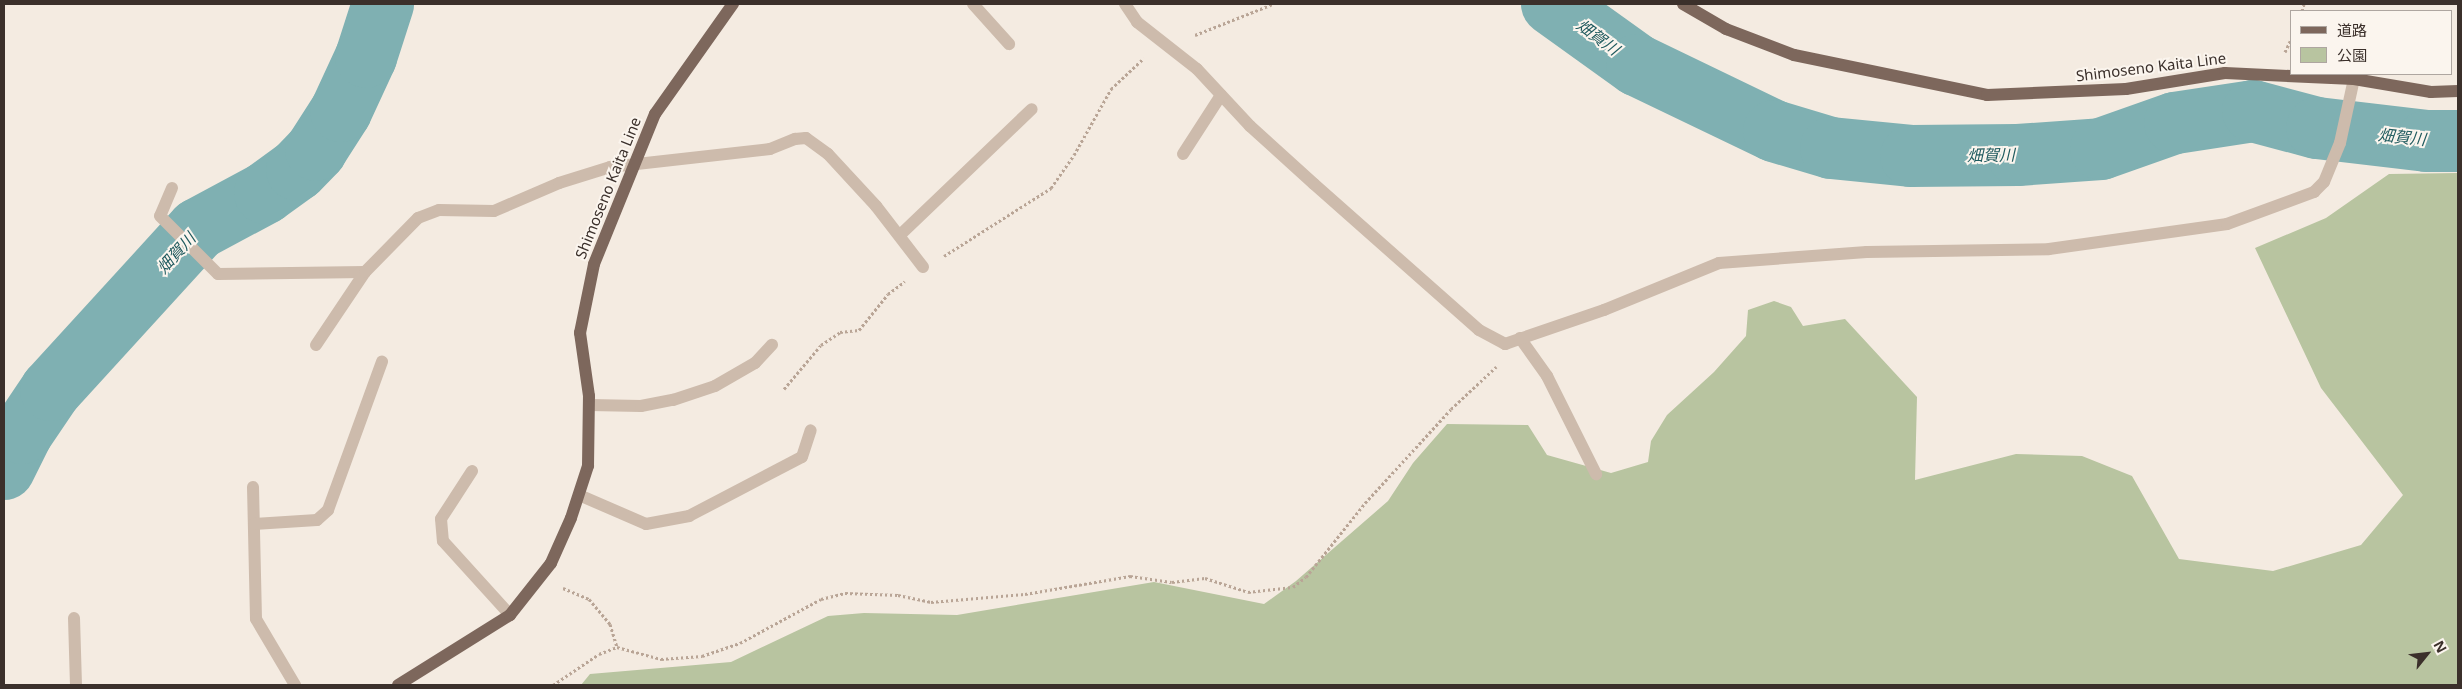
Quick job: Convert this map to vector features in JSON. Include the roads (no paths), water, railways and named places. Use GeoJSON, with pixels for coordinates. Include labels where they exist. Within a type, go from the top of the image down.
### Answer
{"type":"FeatureCollection","features":[{"type":"Feature","properties":{"kind":"main road","name":"Shimoseno Kaita Line"},"geometry":{"type":"LineString","coordinates":[[398,685],[510,615],[551,563],[579,495],[588,466],[590,405],[580,334],[594,264],[632,165],[655,114],[733,4]]}},
{"type":"Feature","properties":{"kind":"main road","name":"Shimoseno Kaita Line"},"geometry":{"type":"LineString","coordinates":[[1683,4],[1726,29],[1794,55],[1987,94],[2126,89],[2225,73],[2354,80],[2431,92],[2458,91]]}},
{"type":"Feature","properties":{"kind":"street"},"geometry":{"type":"LineString","coordinates":[[973,4],[1009,44]]}},
{"type":"Feature","properties":{"kind":"street"},"geometry":{"type":"LineString","coordinates":[[1125,4],[1137,22],[1197,69],[1257,132],[1479,330],[1505,344],[1604,310],[1719,263],[1867,252],[2049,249],[2227,224],[2314,192],[2324,182],[2340,143],[2354,80]]}},
{"type":"Feature","properties":{"kind":"street"},"geometry":{"type":"LineString","coordinates":[[1183,154],[1221,95]]}},
{"type":"Feature","properties":{"kind":"street"},"geometry":{"type":"LineString","coordinates":[[900,235],[1032,109]]}},
{"type":"Feature","properties":{"kind":"street"},"geometry":{"type":"LineString","coordinates":[[316,345],[365,272],[387,247],[425,216],[439,210],[494,211],[568,180],[610,167],[716,152],[770,149],[806,138],[828,154],[900,235],[923,266]]}},
{"type":"Feature","properties":{"kind":"street"},"geometry":{"type":"LineString","coordinates":[[172,188],[159,212],[165,222],[202,259],[223,275],[365,272]]}},
{"type":"Feature","properties":{"kind":"street"},"geometry":{"type":"LineString","coordinates":[[1520,338],[1547,376],[1596,474]]}},
{"type":"Feature","properties":{"kind":"street"},"geometry":{"type":"LineString","coordinates":[[590,405],[642,406],[682,398],[715,386],[755,364],[772,345]]}},
{"type":"Feature","properties":{"kind":"street"},"geometry":{"type":"LineString","coordinates":[[254,524],[317,520],[328,510],[382,362]]}},
{"type":"Feature","properties":{"kind":"street"},"geometry":{"type":"LineString","coordinates":[[579,495],[646,524],[689,516],[802,457],[811,430]]}},
{"type":"Feature","properties":{"kind":"street"},"geometry":{"type":"LineString","coordinates":[[472,471],[441,519],[443,541],[510,615]]}},
{"type":"Feature","properties":{"kind":"street"},"geometry":{"type":"LineString","coordinates":[[253,487],[256,619],[295,685]]}},
{"type":"Feature","properties":{"kind":"street"},"geometry":{"type":"LineString","coordinates":[[74,618],[76,685]]}},
{"type":"Feature","properties":{"kind":"waterway","name":"畑賀川"},"geometry":{"type":"LineString","coordinates":[[4,469],[22,433],[51,390],[198,229],[265,193],[297,170],[316,150],[341,111],[366,57],[383,4]]}},
{"type":"Feature","properties":{"kind":"waterway","name":"畑賀川"},"geometry":{"type":"LineString","coordinates":[[1552,4],[1637,65],[1774,131],[1831,148],[1911,156],[2018,155],[2101,149],[2175,123],[2253,111],[2317,128],[2427,141],[2458,141]]}}]}
